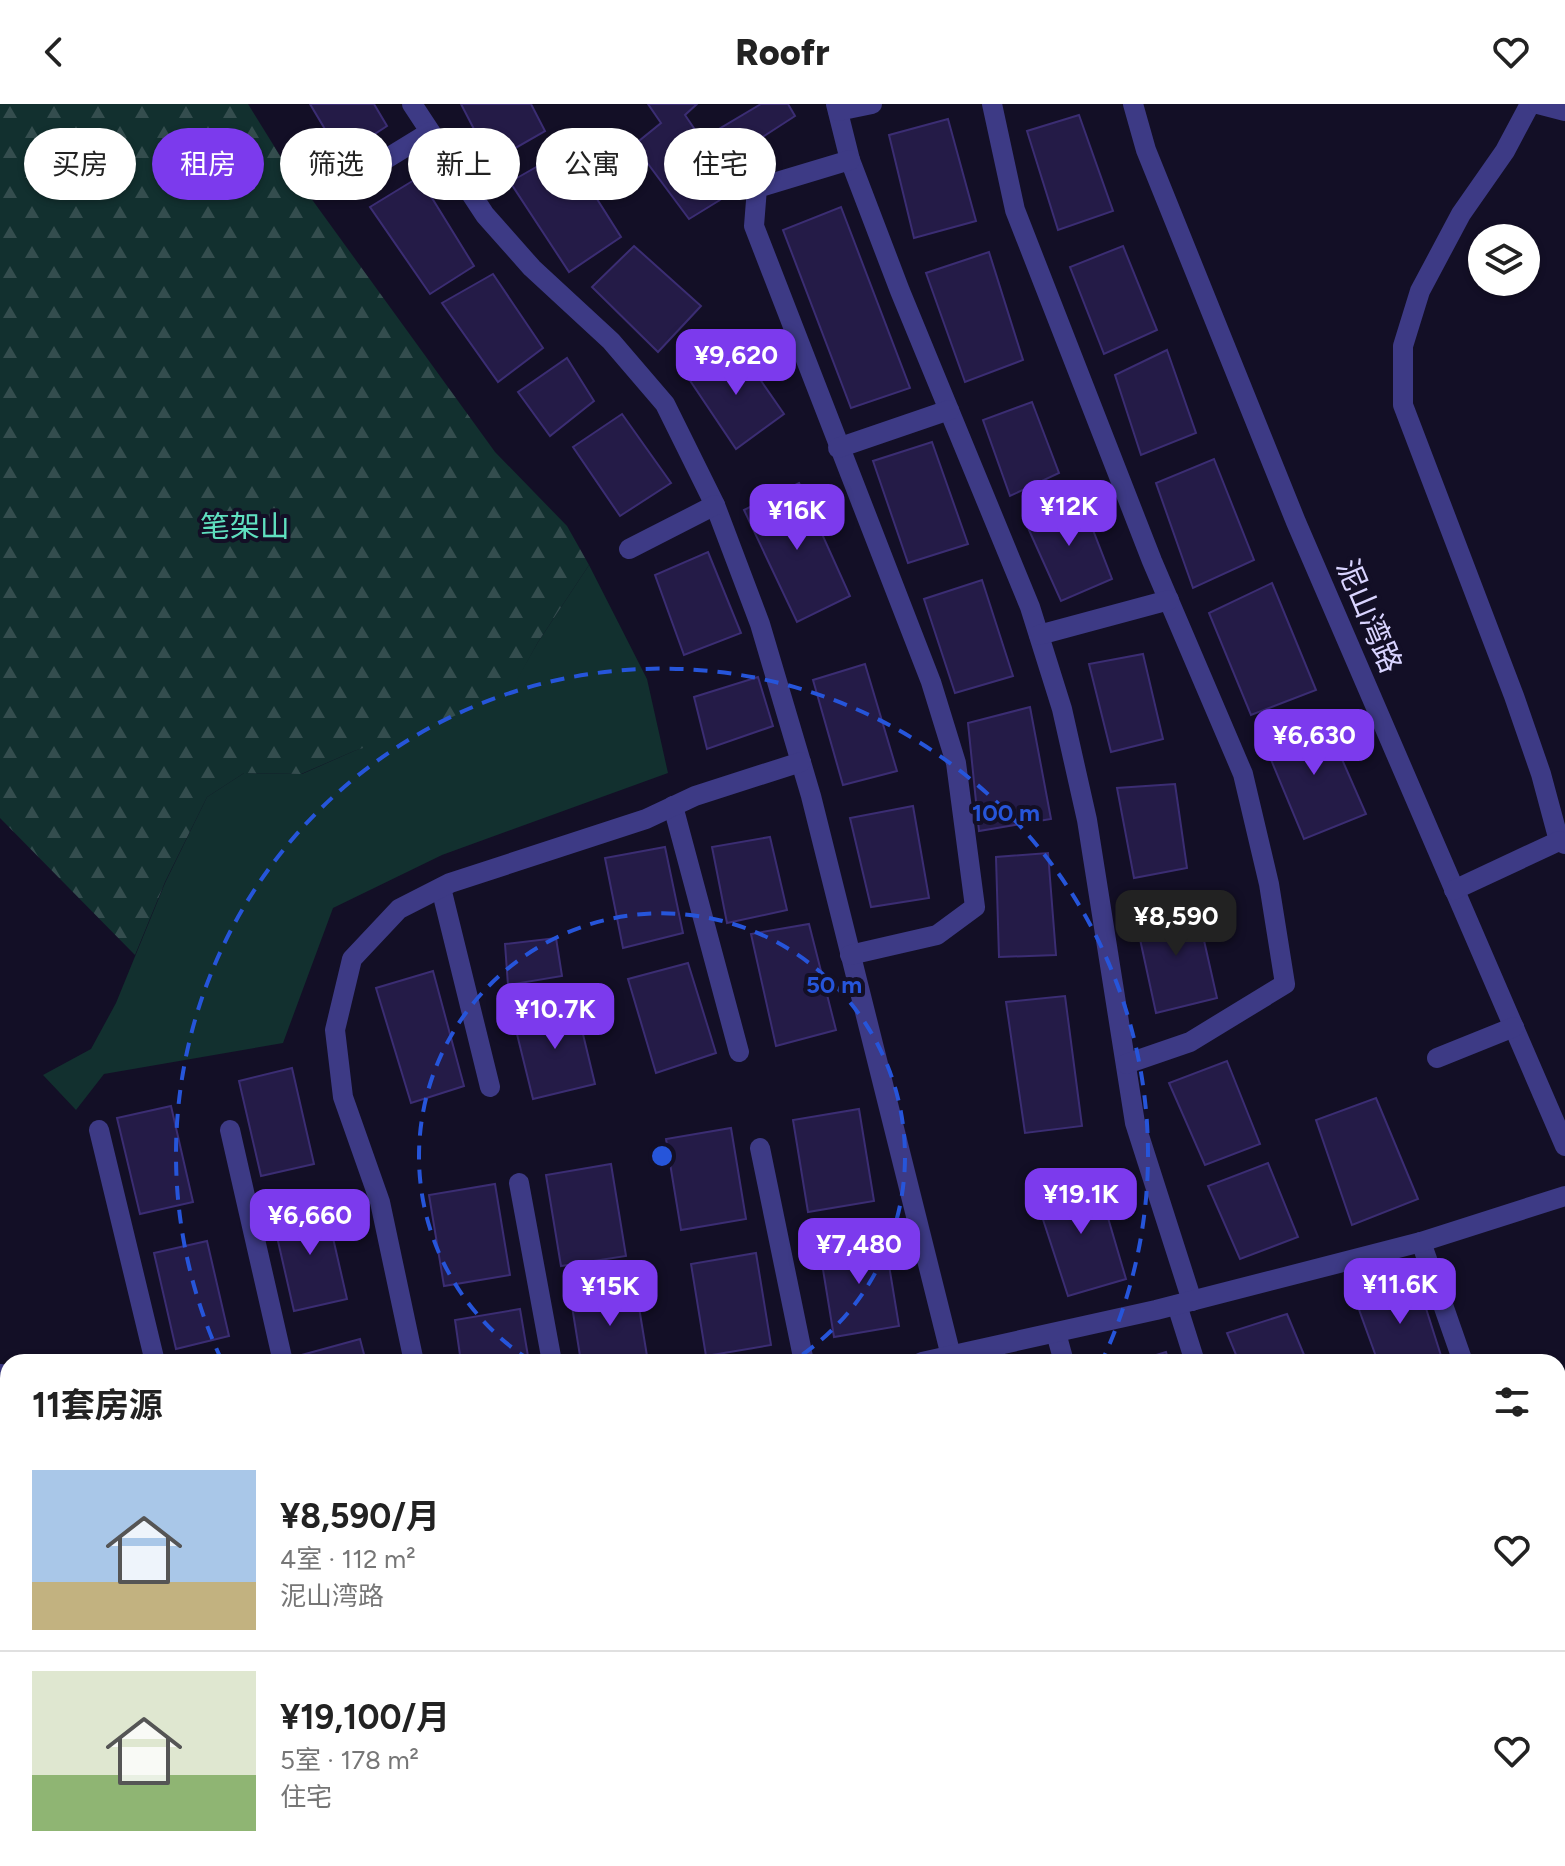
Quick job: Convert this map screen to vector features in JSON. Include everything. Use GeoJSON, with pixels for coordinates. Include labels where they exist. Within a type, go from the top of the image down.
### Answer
{"type":"FeatureCollection","features":[{"type":"Feature","properties":{"kind":"street"},"geometry":{"type":"LineString","coordinates":[[412,104],[427,128]]}},
{"type":"Feature","properties":{"kind":"street"},"geometry":{"type":"LineString","coordinates":[[872,104],[837,108],[850,160],[1030,607],[1062,709],[1087,820],[1135,1123],[1184,1303],[1194,1354]]}},
{"type":"Feature","properties":{"kind":"street"},"geometry":{"type":"LineString","coordinates":[[992,104],[1015,210],[1169,600],[1243,774],[1269,884],[1285,984],[1190,1042],[1126,1064]]}},
{"type":"Feature","properties":{"kind":"street","name":"泥山湾路"},"geometry":{"type":"LineString","coordinates":[[1133,104],[1146,150],[1296,522],[1565,1146]]}},
{"type":"Feature","properties":{"kind":"street"},"geometry":{"type":"LineString","coordinates":[[1454,890],[1562,843],[1514,696],[1403,405],[1403,346],[1420,291],[1461,214],[1505,151],[1530,104]]}},
{"type":"Feature","properties":{"kind":"street"},"geometry":{"type":"LineString","coordinates":[[1538,104],[1565,111]]}},
{"type":"Feature","properties":{"kind":"street"},"geometry":{"type":"LineString","coordinates":[[850,160],[757,188],[754,226],[931,682],[956,763],[975,907],[937,935],[850,955]]}},
{"type":"Feature","properties":{"kind":"street"},"geometry":{"type":"LineString","coordinates":[[475,200],[532,268],[611,341],[665,404],[715,505],[760,624],[801,762],[850,955],[935,1354]]}},
{"type":"Feature","properties":{"kind":"street"},"geometry":{"type":"LineString","coordinates":[[838,448],[949,410]]}},
{"type":"Feature","properties":{"kind":"street"},"geometry":{"type":"LineString","coordinates":[[629,549],[715,505]]}},
{"type":"Feature","properties":{"kind":"street"},"geometry":{"type":"LineString","coordinates":[[1039,635],[1169,600]]}},
{"type":"Feature","properties":{"kind":"street"},"geometry":{"type":"LineString","coordinates":[[412,1354],[380,1202],[343,1097],[335,1030],[352,959],[399,909],[441,888],[646,819],[695,796],[801,762]]}},
{"type":"Feature","properties":{"kind":"street"},"geometry":{"type":"LineString","coordinates":[[673,806],[739,1052]]}},
{"type":"Feature","properties":{"kind":"street"},"geometry":{"type":"LineString","coordinates":[[441,888],[490,1087]]}},
{"type":"Feature","properties":{"kind":"street"},"geometry":{"type":"LineString","coordinates":[[1437,1058],[1514,1027]]}},
{"type":"Feature","properties":{"kind":"street"},"geometry":{"type":"LineString","coordinates":[[99,1130],[153,1354]]}},
{"type":"Feature","properties":{"kind":"street"},"geometry":{"type":"LineString","coordinates":[[230,1130],[281,1354]]}},
{"type":"Feature","properties":{"kind":"street"},"geometry":{"type":"LineString","coordinates":[[760,1148],[802,1354]]}},
{"type":"Feature","properties":{"kind":"street"},"geometry":{"type":"LineString","coordinates":[[519,1183],[551,1354]]}},
{"type":"Feature","properties":{"kind":"street"},"geometry":{"type":"LineString","coordinates":[[963,1354],[1184,1303],[1421,1242],[1565,1196]]}},
{"type":"Feature","properties":{"kind":"street"},"geometry":{"type":"LineString","coordinates":[[1421,1242],[1460,1354]]}},
{"type":"Feature","properties":{"kind":"street"},"geometry":{"type":"LineString","coordinates":[[1056,1333],[1062,1354]]}},
{"type":"Feature","properties":{"kind":"green space","name":"笔架山"},"geometry":{"type":"Polygon","coordinates":[[[0,104],[248,104],[263,128],[152,128],[152,200],[264,200],[264,130],[280,155],[280,200],[312,200],[495,452],[567,526],[589,565],[538,642],[511,691],[436,724],[354,751],[301,774],[244,773],[207,797],[165,882],[135,955],[0,818],[0,104]]]}},
{"type":"Feature","properties":{"kind":"green space"},"geometry":{"type":"Polygon","coordinates":[[[589,565],[647,679],[668,773],[442,855],[333,908],[283,1043],[104,1074],[76,1110],[43,1075],[91,1049],[116,1003],[165,883],[207,797],[244,773],[302,774],[510,691],[589,565]]]}},
{"type":"Feature","properties":{"kind":"building"},"geometry":{"type":"Polygon","coordinates":[[[310,104],[374,104],[387,126],[384,128],[324,128],[310,104]]]}},
{"type":"Feature","properties":{"kind":"building"},"geometry":{"type":"Polygon","coordinates":[[[461,104],[531,104],[543,128],[536,128],[536,136],[520,145],[520,128],[473,128],[461,104]]]}},
{"type":"Feature","properties":{"kind":"building"},"geometry":{"type":"Polygon","coordinates":[[[648,104],[697,104],[685,115],[694,128],[664,128],[664,185],[648,164],[648,134],[661,123],[648,104]]]}},
{"type":"Feature","properties":{"kind":"building"},"geometry":{"type":"Polygon","coordinates":[[[761,104],[788,104],[795,116],[776,128],[721,128],[761,104]]]}},
{"type":"Feature","properties":{"kind":"building"},"geometry":{"type":"Polygon","coordinates":[[[1079,115],[1113,211],[1058,230],[1027,131],[1079,115]]]}},
{"type":"Feature","properties":{"kind":"building"},"geometry":{"type":"Polygon","coordinates":[[[948,119],[976,221],[914,238],[889,135],[948,119]]]}},
{"type":"Feature","properties":{"kind":"building"},"geometry":{"type":"Polygon","coordinates":[[[536,167],[536,200],[598,200],[621,237],[569,272],[520,197],[520,176],[536,167]]]}},
{"type":"Feature","properties":{"kind":"building"},"geometry":{"type":"Polygon","coordinates":[[[408,184],[408,200],[433,200],[474,266],[430,294],[370,207],[381,200],[392,200],[392,194],[408,184]]]}},
{"type":"Feature","properties":{"kind":"building"},"geometry":{"type":"Polygon","coordinates":[[[675,200],[720,200],[689,219],[675,200]]]}},
{"type":"Feature","properties":{"kind":"building"},"geometry":{"type":"Polygon","coordinates":[[[841,207],[910,388],[851,408],[783,230],[841,207]]]}},
{"type":"Feature","properties":{"kind":"building"},"geometry":{"type":"Polygon","coordinates":[[[634,246],[701,306],[658,352],[592,287],[634,246]]]}},
{"type":"Feature","properties":{"kind":"building"},"geometry":{"type":"Polygon","coordinates":[[[1123,246],[1157,330],[1104,354],[1070,267],[1123,246]]]}},
{"type":"Feature","properties":{"kind":"building"},"geometry":{"type":"Polygon","coordinates":[[[989,252],[1023,360],[965,382],[926,273],[989,252]]]}},
{"type":"Feature","properties":{"kind":"building"},"geometry":{"type":"Polygon","coordinates":[[[493,274],[543,348],[498,382],[442,303],[493,274]]]}},
{"type":"Feature","properties":{"kind":"building"},"geometry":{"type":"Polygon","coordinates":[[[737,346],[784,414],[736,449],[689,379],[737,346]]]}},
{"type":"Feature","properties":{"kind":"building"},"geometry":{"type":"Polygon","coordinates":[[[1167,350],[1196,433],[1141,455],[1115,375],[1167,350]]]}},
{"type":"Feature","properties":{"kind":"building"},"geometry":{"type":"Polygon","coordinates":[[[567,358],[594,401],[550,436],[518,392],[567,358]]]}},
{"type":"Feature","properties":{"kind":"building"},"geometry":{"type":"Polygon","coordinates":[[[1032,402],[1059,473],[1010,496],[983,420],[1032,402]]]}},
{"type":"Feature","properties":{"kind":"building"},"geometry":{"type":"Polygon","coordinates":[[[622,414],[671,483],[620,516],[573,447],[622,414]]]}},
{"type":"Feature","properties":{"kind":"building"},"geometry":{"type":"Polygon","coordinates":[[[932,442],[968,544],[908,563],[873,461],[932,442]]]}},
{"type":"Feature","properties":{"kind":"building"},"geometry":{"type":"Polygon","coordinates":[[[1214,459],[1254,560],[1193,588],[1156,483],[1214,459]]]}},
{"type":"Feature","properties":{"kind":"building"},"geometry":{"type":"Polygon","coordinates":[[[799,483],[850,596],[797,622],[744,510],[799,483]]]}},
{"type":"Feature","properties":{"kind":"building"},"geometry":{"type":"Polygon","coordinates":[[[1079,494],[1112,579],[1061,601],[1024,519],[1079,494]]]}},
{"type":"Feature","properties":{"kind":"building"},"geometry":{"type":"Polygon","coordinates":[[[708,552],[741,633],[684,655],[655,575],[708,552]]]}},
{"type":"Feature","properties":{"kind":"building"},"geometry":{"type":"Polygon","coordinates":[[[982,580],[1013,676],[955,693],[924,599],[982,580]]]}},
{"type":"Feature","properties":{"kind":"building"},"geometry":{"type":"Polygon","coordinates":[[[1272,583],[1316,690],[1251,715],[1209,613],[1272,583]]]}},
{"type":"Feature","properties":{"kind":"building"},"geometry":{"type":"Polygon","coordinates":[[[1143,654],[1163,739],[1111,752],[1089,664],[1143,654]]]}},
{"type":"Feature","properties":{"kind":"building"},"geometry":{"type":"Polygon","coordinates":[[[865,664],[897,771],[843,785],[813,680],[865,664]]]}},
{"type":"Feature","properties":{"kind":"building"},"geometry":{"type":"Polygon","coordinates":[[[758,677],[773,726],[707,749],[694,697],[758,677]]]}},
{"type":"Feature","properties":{"kind":"building"},"geometry":{"type":"Polygon","coordinates":[[[1030,707],[1051,819],[979,831],[968,723],[1030,707]]]}},
{"type":"Feature","properties":{"kind":"building"},"geometry":{"type":"Polygon","coordinates":[[[1323,716],[1366,814],[1304,839],[1262,738],[1323,716]]]}},
{"type":"Feature","properties":{"kind":"building"},"geometry":{"type":"Polygon","coordinates":[[[1175,784],[1187,868],[1134,878],[1117,788],[1175,784]]]}},
{"type":"Feature","properties":{"kind":"building"},"geometry":{"type":"Polygon","coordinates":[[[913,806],[929,898],[871,907],[850,818],[913,806]]]}},
{"type":"Feature","properties":{"kind":"building"},"geometry":{"type":"Polygon","coordinates":[[[770,837],[787,910],[727,923],[712,847],[770,837]]]}},
{"type":"Feature","properties":{"kind":"building"},"geometry":{"type":"Polygon","coordinates":[[[665,847],[683,933],[623,948],[605,858],[665,847]]]}},
{"type":"Feature","properties":{"kind":"building"},"geometry":{"type":"Polygon","coordinates":[[[1048,853],[1056,955],[999,957],[996,857],[1048,853]]]}},
{"type":"Feature","properties":{"kind":"building"},"geometry":{"type":"Polygon","coordinates":[[[1196,905],[1217,998],[1156,1013],[1135,916],[1196,905]]]}},
{"type":"Feature","properties":{"kind":"building"},"geometry":{"type":"Polygon","coordinates":[[[809,924],[836,1030],[776,1046],[751,934],[809,924]]]}},
{"type":"Feature","properties":{"kind":"building"},"geometry":{"type":"Polygon","coordinates":[[[556,938],[562,976],[508,985],[505,944],[556,938]]]}},
{"type":"Feature","properties":{"kind":"building"},"geometry":{"type":"Polygon","coordinates":[[[688,963],[716,1053],[656,1073],[628,979],[688,963]]]}},
{"type":"Feature","properties":{"kind":"building"},"geometry":{"type":"Polygon","coordinates":[[[433,971],[464,1086],[411,1103],[376,988],[433,971]]]}},
{"type":"Feature","properties":{"kind":"building"},"geometry":{"type":"Polygon","coordinates":[[[1065,996],[1082,1126],[1025,1133],[1006,1002],[1065,996]]]}},
{"type":"Feature","properties":{"kind":"building"},"geometry":{"type":"Polygon","coordinates":[[[575,1001],[595,1084],[533,1099],[514,1022],[575,1001]]]}},
{"type":"Feature","properties":{"kind":"building"},"geometry":{"type":"Polygon","coordinates":[[[1227,1061],[1260,1144],[1205,1165],[1169,1083],[1227,1061]]]}},
{"type":"Feature","properties":{"kind":"building"},"geometry":{"type":"Polygon","coordinates":[[[292,1068],[314,1164],[261,1176],[239,1081],[292,1068]]]}},
{"type":"Feature","properties":{"kind":"building"},"geometry":{"type":"Polygon","coordinates":[[[1376,1098],[1418,1199],[1352,1225],[1316,1120],[1376,1098]]]}},
{"type":"Feature","properties":{"kind":"building"},"geometry":{"type":"Polygon","coordinates":[[[171,1106],[193,1202],[140,1214],[117,1118],[171,1106]]]}},
{"type":"Feature","properties":{"kind":"building"},"geometry":{"type":"Polygon","coordinates":[[[859,1109],[874,1201],[808,1212],[793,1120],[859,1109]]]}},
{"type":"Feature","properties":{"kind":"building"},"geometry":{"type":"Polygon","coordinates":[[[731,1128],[746,1219],[681,1230],[666,1139],[731,1128]]]}},
{"type":"Feature","properties":{"kind":"building"},"geometry":{"type":"Polygon","coordinates":[[[1268,1163],[1298,1237],[1240,1259],[1208,1186],[1268,1163]]]}},
{"type":"Feature","properties":{"kind":"building"},"geometry":{"type":"Polygon","coordinates":[[[611,1164],[626,1256],[561,1266],[546,1175],[611,1164]]]}},
{"type":"Feature","properties":{"kind":"building"},"geometry":{"type":"Polygon","coordinates":[[[1096,1177],[1126,1279],[1068,1296],[1035,1195],[1096,1177]]]}},
{"type":"Feature","properties":{"kind":"building"},"geometry":{"type":"Polygon","coordinates":[[[495,1184],[510,1275],[444,1286],[429,1195],[495,1184]]]}},
{"type":"Feature","properties":{"kind":"building"},"geometry":{"type":"Polygon","coordinates":[[[325,1203],[347,1299],[294,1311],[272,1215],[325,1203]]]}},
{"type":"Feature","properties":{"kind":"building"},"geometry":{"type":"Polygon","coordinates":[[[884,1235],[899,1326],[834,1337],[819,1245],[884,1235]]]}},
{"type":"Feature","properties":{"kind":"building"},"geometry":{"type":"Polygon","coordinates":[[[207,1241],[229,1336],[176,1349],[154,1253],[207,1241]]]}},
{"type":"Feature","properties":{"kind":"building"},"geometry":{"type":"Polygon","coordinates":[[[756,1253],[771,1345],[706,1354],[691,1264],[756,1253]]]}},
{"type":"Feature","properties":{"kind":"building"},"geometry":{"type":"Polygon","coordinates":[[[1417,1280],[1440,1354],[1375,1354],[1357,1304],[1417,1280]]]}},
{"type":"Feature","properties":{"kind":"building"},"geometry":{"type":"Polygon","coordinates":[[[636,1289],[647,1354],[580,1354],[571,1300],[636,1289]]]}},
{"type":"Feature","properties":{"kind":"building"},"geometry":{"type":"Polygon","coordinates":[[[520,1309],[528,1354],[460,1354],[455,1320],[520,1309]]]}},
{"type":"Feature","properties":{"kind":"building"},"geometry":{"type":"Polygon","coordinates":[[[1287,1314],[1304,1354],[1236,1354],[1227,1333],[1287,1314]]]}},
{"type":"Feature","properties":{"kind":"building"},"geometry":{"type":"Polygon","coordinates":[[[360,1339],[364,1354],[305,1354],[360,1339]]]}}]}
